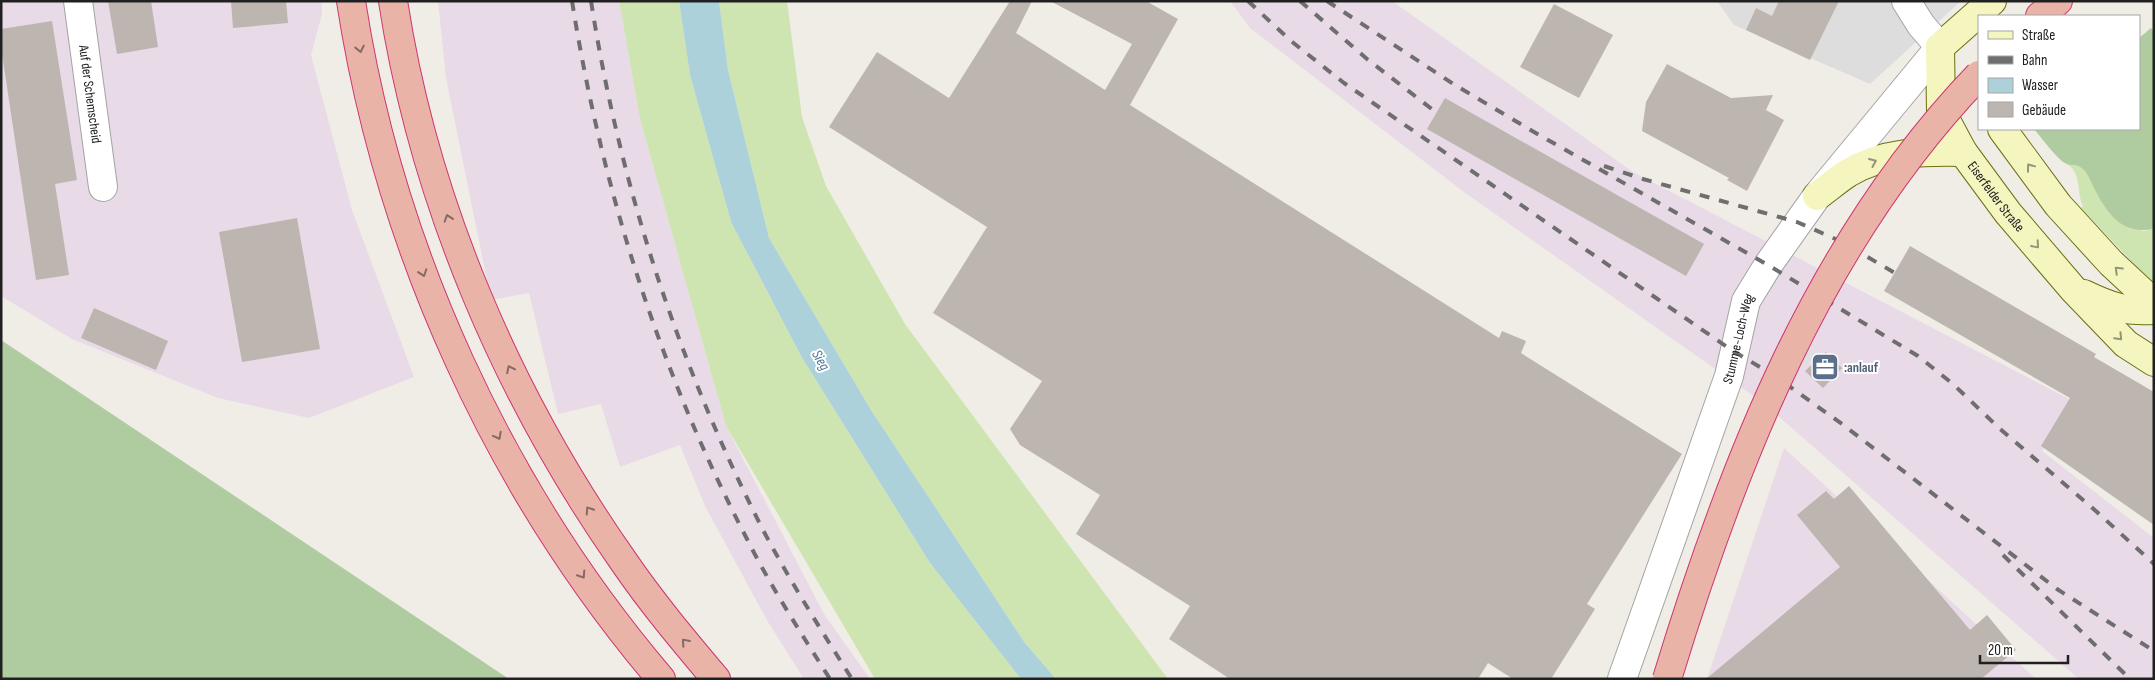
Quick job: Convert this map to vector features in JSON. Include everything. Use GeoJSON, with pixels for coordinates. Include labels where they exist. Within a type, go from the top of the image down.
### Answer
{"type":"FeatureCollection","features":[{"type":"Feature","properties":{"kind":"highway"},"geometry":{"type":"LineString","coordinates":[[351,1],[374,116],[398,200],[426,281],[460,361],[499,439],[542,514],[590,586],[661,679]]}},
{"type":"Feature","properties":{"kind":"highway"},"geometry":{"type":"LineString","coordinates":[[393,1],[415,107],[438,187],[465,267],[498,344],[536,420],[577,492],[624,562],[674,630],[716,679]]}},
{"type":"Feature","properties":{"kind":"highway"},"geometry":{"type":"LineString","coordinates":[[2041,15],[2058,1]]}},
{"type":"Feature","properties":{"kind":"highway"},"geometry":{"type":"LineString","coordinates":[[1667,679],[1687,612],[1725,503],[1753,432],[1826,280],[1855,234],[1908,159],[1946,109],[1978,76]]}},
{"type":"Feature","properties":{"kind":"main road"},"geometry":{"type":"LineString","coordinates":[[1978,97],[1940,47],[1992,1]]}},
{"type":"Feature","properties":{"kind":"main road","name":"Eiserfelder Straße"},"geometry":{"type":"LineString","coordinates":[[1940,47],[1941,111],[1963,152],[2008,213],[2074,289],[2126,344],[2154,362]]}},
{"type":"Feature","properties":{"kind":"main road"},"geometry":{"type":"LineString","coordinates":[[2003,130],[2058,205],[2111,263],[2154,304]]}},
{"type":"Feature","properties":{"kind":"main road"},"geometry":{"type":"LineString","coordinates":[[1817,196],[1848,173],[1885,157],[1923,151],[1963,152]]}},
{"type":"Feature","properties":{"kind":"main road"},"geometry":{"type":"LineString","coordinates":[[2074,289],[2111,307],[2135,311],[2154,310]]}},
{"type":"Feature","properties":{"kind":"street","name":"Auf der Schemscheid"},"geometry":{"type":"LineString","coordinates":[[78,1],[103,187]]}},
{"type":"Feature","properties":{"kind":"street"},"geometry":{"type":"LineString","coordinates":[[1906,1],[1921,25],[1940,47]]}},
{"type":"Feature","properties":{"kind":"street","name":"Stumme-Loch-Weg"},"geometry":{"type":"LineString","coordinates":[[1622,679],[1729,376],[1746,301],[1768,265],[1817,196],[1940,47]]}},
{"type":"Feature","properties":{"kind":"shaded area"},"geometry":{"type":"Polygon","coordinates":[[[1,1],[321,1],[322,14],[311,55],[352,210],[414,377],[309,418],[218,398],[72,339],[1,296],[1,1]]]}},
{"type":"Feature","properties":{"kind":"shaded area"},"geometry":{"type":"Polygon","coordinates":[[[438,1],[619,1],[640,119],[726,426],[824,614],[870,679],[804,679],[768,622],[705,506],[680,445],[620,467],[601,404],[558,414],[529,293],[491,300],[446,78],[438,1]]]}},
{"type":"Feature","properties":{"kind":"shaded area"},"geometry":{"type":"Polygon","coordinates":[[[1230,1],[1392,1],[1633,172],[2071,400],[2042,451],[2154,538],[2154,679],[2079,679],[1762,402],[1464,192],[1250,28],[1230,1]]]}},
{"type":"Feature","properties":{"kind":"shaded area"},"geometry":{"type":"Polygon","coordinates":[[[1717,1],[1961,1],[1870,84],[1734,25],[1717,1]]]}},
{"type":"Feature","properties":{"kind":"shaded area"},"geometry":{"type":"Polygon","coordinates":[[[1797,334],[1816,353],[1802,366],[1783,347],[1797,334]]]}},
{"type":"Feature","properties":{"kind":"shaded area"},"geometry":{"type":"Polygon","coordinates":[[[1784,448],[2036,679],[1707,679],[1784,448]]]}},
{"type":"Feature","properties":{"kind":"green space"},"geometry":{"type":"Polygon","coordinates":[[[619,1],[679,1],[690,75],[731,222],[801,356],[930,563],[1021,679],[875,679],[726,426],[640,119],[619,1]]]}},
{"type":"Feature","properties":{"kind":"green space"},"geometry":{"type":"Polygon","coordinates":[[[719,1],[787,1],[802,117],[826,186],[905,324],[1168,679],[1056,679],[1025,643],[871,410],[769,238],[728,70],[719,1]]]}},
{"type":"Feature","properties":{"kind":"green space"},"geometry":{"type":"Polygon","coordinates":[[[2151,28],[2154,32],[2154,229],[2142,230],[2132,229],[2116,220],[2098,196],[2085,171],[2078,166],[2062,161],[2035,130],[2140,130],[2140,37],[2151,28]]]}},
{"type":"Feature","properties":{"kind":"green space"},"geometry":{"type":"Polygon","coordinates":[[[2065,163],[2079,166],[2088,175],[2110,214],[2143,231],[2154,229],[2154,285],[2081,208],[2083,206],[2076,176],[2074,171],[2065,163]]]}},
{"type":"Feature","properties":{"kind":"green space"},"geometry":{"type":"Polygon","coordinates":[[[1,340],[509,679],[1,679],[1,340]]]}},
{"type":"Feature","properties":{"kind":"water","name":"Sieg"},"geometry":{"type":"Polygon","coordinates":[[[679,1],[719,1],[728,70],[769,238],[871,410],[1025,643],[1056,679],[1021,679],[930,563],[801,356],[731,222],[690,75],[679,1]]]}},
{"type":"Feature","properties":{"kind":"building"},"geometry":{"type":"Polygon","coordinates":[[[108,1],[151,1],[158,47],[117,54],[108,1]]]}},
{"type":"Feature","properties":{"kind":"building"},"geometry":{"type":"Polygon","coordinates":[[[231,1],[286,1],[288,23],[233,28],[231,1]]]}},
{"type":"Feature","properties":{"kind":"building"},"geometry":{"type":"Polygon","coordinates":[[[1010,1],[1032,1],[1016,33],[1105,90],[1132,44],[1050,1],[1146,1],[1178,19],[1130,105],[1499,338],[1502,331],[1526,341],[1521,353],[1682,454],[1587,604],[1595,609],[1551,679],[1513,679],[1488,663],[1478,679],[1230,679],[1169,639],[1190,606],[1076,534],[1100,495],[1020,445],[1010,429],[1042,381],[933,313],[987,227],[829,127],[877,52],[949,98],[1010,1]]]}},
{"type":"Feature","properties":{"kind":"building"},"geometry":{"type":"Polygon","coordinates":[[[1779,1],[1839,1],[1810,60],[1746,30],[1756,8],[1772,16],[1779,1]]]}},
{"type":"Feature","properties":{"kind":"building"},"geometry":{"type":"Polygon","coordinates":[[[1554,4],[1613,35],[1579,98],[1520,67],[1554,4]]]}},
{"type":"Feature","properties":{"kind":"building"},"geometry":{"type":"Polygon","coordinates":[[[52,21],[77,180],[55,184],[69,275],[36,280],[1,47],[1,29],[52,21]]]}},
{"type":"Feature","properties":{"kind":"building"},"geometry":{"type":"Polygon","coordinates":[[[1667,64],[1731,98],[1773,95],[1766,110],[1784,120],[1747,191],[1727,180],[1729,178],[1642,131],[1646,102],[1667,64]]]}},
{"type":"Feature","properties":{"kind":"building"},"geometry":{"type":"Polygon","coordinates":[[[1445,98],[1704,244],[1686,276],[1427,129],[1445,98]]]}},
{"type":"Feature","properties":{"kind":"building"},"geometry":{"type":"Polygon","coordinates":[[[297,218],[320,349],[242,362],[219,232],[297,218]]]}},
{"type":"Feature","properties":{"kind":"building"},"geometry":{"type":"Polygon","coordinates":[[[1910,246],[2096,354],[2094,357],[2154,392],[2154,525],[2041,446],[2070,398],[1884,291],[1910,246]]]}},
{"type":"Feature","properties":{"kind":"building"},"geometry":{"type":"Polygon","coordinates":[[[94,308],[168,341],[156,370],[81,338],[94,308]]]}},
{"type":"Feature","properties":{"kind":"building","name":":anlauf"},"geometry":{"type":"Polygon","coordinates":[[[1826,352],[1842,368],[1823,388],[1805,371],[1826,352]]]}},
{"type":"Feature","properties":{"kind":"building"},"geometry":{"type":"Polygon","coordinates":[[[1849,486],[1970,630],[1987,615],[2016,650],[1981,679],[1706,679],[1840,567],[1797,515],[1826,491],[1834,499],[1849,486]]]}},
{"type":"Feature","properties":{"kind":"railway"},"geometry":{"type":"LineString","coordinates":[[572,1],[600,141],[617,209],[661,344],[715,475],[756,557],[830,679]]}},
{"type":"Feature","properties":{"kind":"railway"},"geometry":{"type":"LineString","coordinates":[[591,1],[603,70],[636,206],[656,272],[704,403],[732,467],[763,530],[817,624],[852,679]]}},
{"type":"Feature","properties":{"kind":"railway"},"geometry":{"type":"LineString","coordinates":[[1248,1],[1291,41],[1344,83],[1733,351],[1775,376],[1842,424],[2057,589],[2154,651]]}},
{"type":"Feature","properties":{"kind":"railway"},"geometry":{"type":"LineString","coordinates":[[1300,1],[1367,59],[1437,113]]}},
{"type":"Feature","properties":{"kind":"railway"},"geometry":{"type":"LineString","coordinates":[[1327,1],[1455,85],[1768,265],[1918,356],[1953,384],[1999,428],[2154,564]]}},
{"type":"Feature","properties":{"kind":"railway"},"geometry":{"type":"LineString","coordinates":[[1604,166],[1643,179],[1797,222],[1840,241],[1895,273]]}},
{"type":"Feature","properties":{"kind":"railway"},"geometry":{"type":"LineString","coordinates":[[2003,555],[2130,679]]}},
{"type":"Feature","properties":{"kind":"place","name":":anlauf"},"geometry":{"type":"Point","coordinates":[1825,367]}}]}
